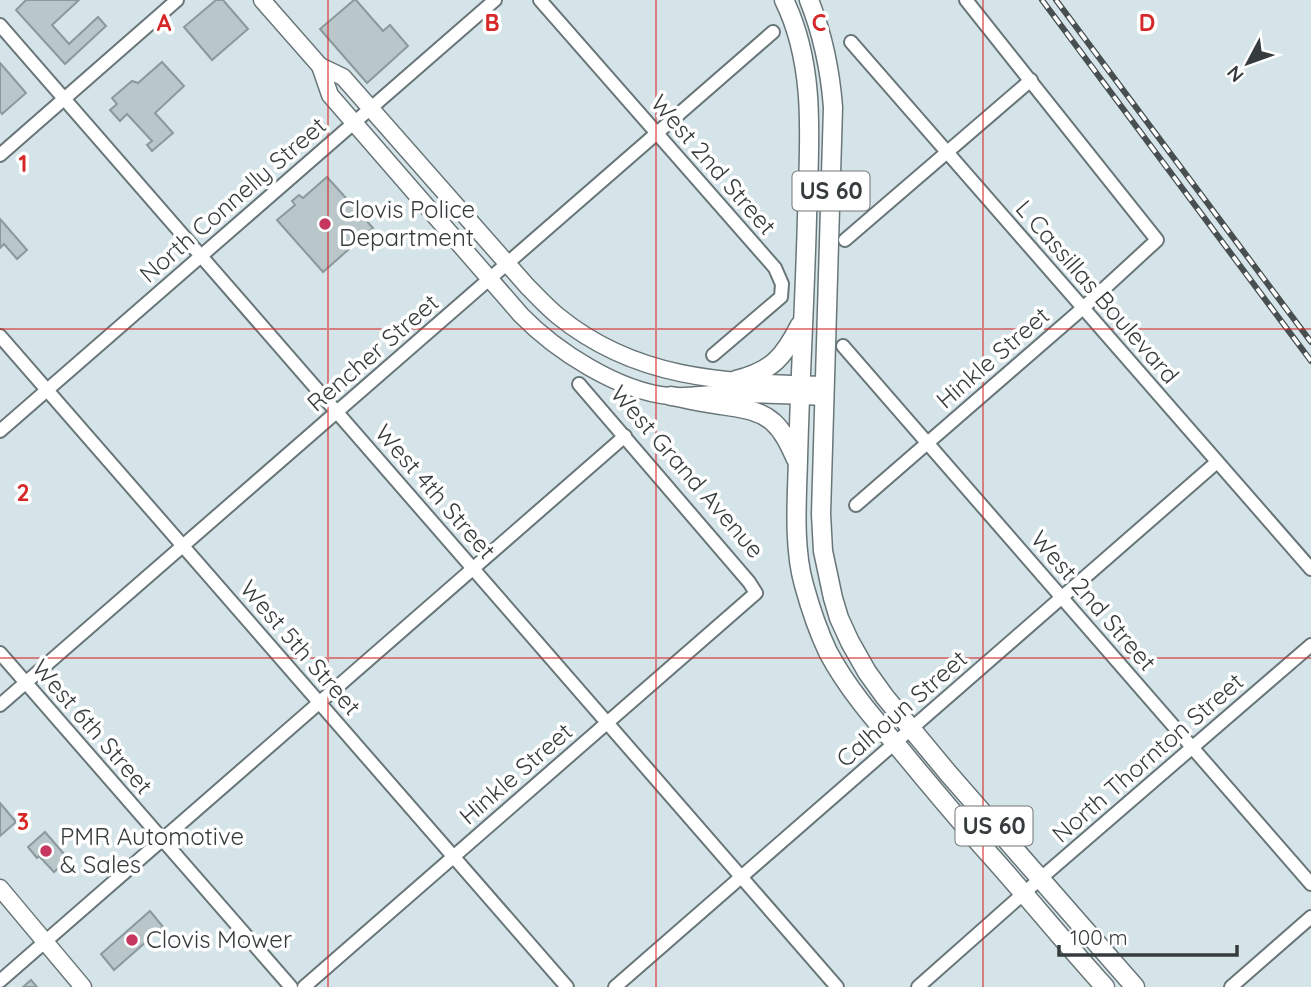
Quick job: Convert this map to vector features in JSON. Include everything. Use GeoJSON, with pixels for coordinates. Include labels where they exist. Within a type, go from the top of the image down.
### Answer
{"type":"FeatureCollection","features":[{"type":"Feature","properties":{"kind":"highway","name":"US 60"},"geometry":{"type":"LineString","coordinates":[[784,0],[790,12],[804,64],[808,96],[809,150],[800,390]]}},
{"type":"Feature","properties":{"kind":"highway","name":"US 60"},"geometry":{"type":"LineString","coordinates":[[809,0],[824,42],[833,107],[821,514],[823,551],[839,618],[859,660],[885,697],[1135,987]]}},
{"type":"Feature","properties":{"kind":"highway"},"geometry":{"type":"LineString","coordinates":[[736,380],[758,373],[780,356],[789,346],[803,318]]}},
{"type":"Feature","properties":{"kind":"highway","name":"West Grand Avenue"},"geometry":{"type":"LineString","coordinates":[[800,390],[798,548],[803,582],[828,651],[867,711],[1105,987]]}},
{"type":"Feature","properties":{"kind":"highway"},"geometry":{"type":"LineString","coordinates":[[671,396],[745,408],[762,415],[780,429],[798,463]]}},
{"type":"Feature","properties":{"kind":"main road","name":"West Grand Avenue"},"geometry":{"type":"LineString","coordinates":[[262,0],[320,66],[343,78],[527,286],[557,315],[621,355],[665,370],[800,390]]}},
{"type":"Feature","properties":{"kind":"main road","name":"West Grand Avenue"},"geometry":{"type":"LineString","coordinates":[[320,66],[330,95],[537,331],[572,357],[632,387],[671,396],[824,391]]}},
{"type":"Feature","properties":{"kind":"main road"},"geometry":{"type":"LineString","coordinates":[[0,888],[83,987]]}},
{"type":"Feature","properties":{"kind":"street"},"geometry":{"type":"LineString","coordinates":[[0,155],[177,0]]}},
{"type":"Feature","properties":{"kind":"street","name":"North Connelly Street"},"geometry":{"type":"LineString","coordinates":[[0,431],[495,0]]}},
{"type":"Feature","properties":{"kind":"street","name":"West 2nd Street"},"geometry":{"type":"LineString","coordinates":[[540,0],[775,268],[782,284],[781,297],[713,355]]}},
{"type":"Feature","properties":{"kind":"street"},"geometry":{"type":"LineString","coordinates":[[845,240],[1031,80],[966,0]]}},
{"type":"Feature","properties":{"kind":"street","name":"West 4th Street"},"geometry":{"type":"LineString","coordinates":[[0,25],[837,987]]}},
{"type":"Feature","properties":{"kind":"street","name":"Rencher Street"},"geometry":{"type":"LineString","coordinates":[[0,705],[773,32]]}},
{"type":"Feature","properties":{"kind":"street","name":"L Cassillas Boulevard"},"geometry":{"type":"LineString","coordinates":[[851,42],[1311,569]]}},
{"type":"Feature","properties":{"kind":"street","name":"Hinkle Street"},"geometry":{"type":"LineString","coordinates":[[856,505],[1157,240],[1031,80]]}},
{"type":"Feature","properties":{"kind":"street","name":"West 5th Street"},"geometry":{"type":"LineString","coordinates":[[0,336],[567,987]]}},
{"type":"Feature","properties":{"kind":"street","name":"West 2nd Street"},"geometry":{"type":"LineString","coordinates":[[843,346],[1311,884]]}},
{"type":"Feature","properties":{"kind":"street","name":"West Grand Avenue"},"geometry":{"type":"LineString","coordinates":[[579,384],[756,593]]}},
{"type":"Feature","properties":{"kind":"street"},"geometry":{"type":"LineString","coordinates":[[0,981],[625,436]]}},
{"type":"Feature","properties":{"kind":"street","name":"Calhoun Street"},"geometry":{"type":"LineString","coordinates":[[615,987],[1217,462]]}},
{"type":"Feature","properties":{"kind":"street","name":"Hinkle Street"},"geometry":{"type":"LineString","coordinates":[[304,987],[756,593]]}},
{"type":"Feature","properties":{"kind":"street","name":"North Thornton Street"},"geometry":{"type":"LineString","coordinates":[[918,987],[1311,645]]}},
{"type":"Feature","properties":{"kind":"street","name":"West 6th Street"},"geometry":{"type":"LineString","coordinates":[[0,653],[291,987]]}},
{"type":"Feature","properties":{"kind":"street"},"geometry":{"type":"LineString","coordinates":[[1231,987],[1311,917]]}},
{"type":"Feature","properties":{"kind":"building"},"geometry":{"type":"Polygon","coordinates":[[[26,0],[79,0],[52,25],[69,44],[98,17],[106,26],[65,64],[16,10],[26,0]]]}},
{"type":"Feature","properties":{"kind":"building"},"geometry":{"type":"Polygon","coordinates":[[[216,0],[223,0],[248,29],[212,60],[184,27],[216,0]]]}},
{"type":"Feature","properties":{"kind":"building"},"geometry":{"type":"Polygon","coordinates":[[[354,0],[383,31],[390,25],[408,46],[367,83],[320,29],[354,0]]]}},
{"type":"Feature","properties":{"kind":"building"},"geometry":{"type":"Polygon","coordinates":[[[162,62],[184,86],[155,113],[173,133],[152,151],[147,145],[152,141],[127,114],[120,121],[110,110],[117,104],[112,98],[132,81],[138,83],[162,62]]]}},
{"type":"Feature","properties":{"kind":"building"},"geometry":{"type":"Polygon","coordinates":[[[0,63],[26,93],[2,114],[0,111],[0,63]]]}},
{"type":"Feature","properties":{"kind":"building","name":"Clovis Police Department"},"geometry":{"type":"Polygon","coordinates":[[[327,177],[373,228],[323,272],[277,220],[295,205],[292,201],[299,195],[303,198],[327,177]]]}},
{"type":"Feature","properties":{"kind":"building"},"geometry":{"type":"Polygon","coordinates":[[[0,219],[27,250],[17,259],[4,244],[0,248],[0,219]]]}},
{"type":"Feature","properties":{"kind":"building"},"geometry":{"type":"Polygon","coordinates":[[[0,803],[16,822],[0,836],[0,803]]]}},
{"type":"Feature","properties":{"kind":"building","name":"PMR Automotive & Sales"},"geometry":{"type":"Polygon","coordinates":[[[45,832],[67,860],[54,872],[28,847],[45,832]]]}},
{"type":"Feature","properties":{"kind":"building","name":"Clovis Mower"},"geometry":{"type":"Polygon","coordinates":[[[150,911],[163,927],[114,970],[101,954],[150,911]]]}},
{"type":"Feature","properties":{"kind":"building"},"geometry":{"type":"Polygon","coordinates":[[[31,980],[37,987],[23,987],[31,980]]]}},
{"type":"Feature","properties":{"kind":"railway"},"geometry":{"type":"LineString","coordinates":[[1042,0],[1311,361]]}},
{"type":"Feature","properties":{"kind":"railway"},"geometry":{"type":"LineString","coordinates":[[1056,0],[1311,342]]}},
{"type":"Feature","properties":{"kind":"place","name":"Clovis Police Department"},"geometry":{"type":"Point","coordinates":[325,224]}},
{"type":"Feature","properties":{"kind":"place","name":"PMR Automotive & Sales"},"geometry":{"type":"Point","coordinates":[46,851]}},
{"type":"Feature","properties":{"kind":"place","name":"Clovis Mower"},"geometry":{"type":"Point","coordinates":[132,940]}}]}
